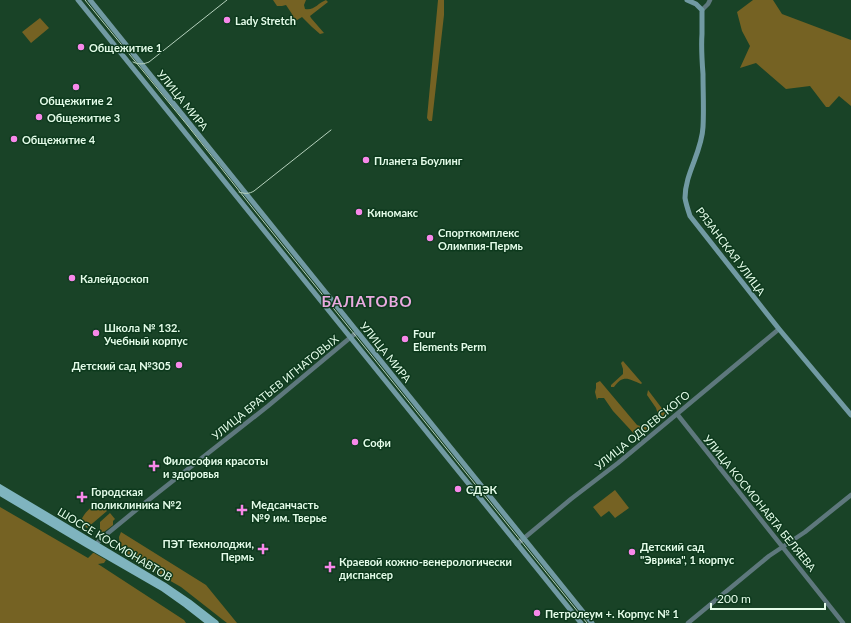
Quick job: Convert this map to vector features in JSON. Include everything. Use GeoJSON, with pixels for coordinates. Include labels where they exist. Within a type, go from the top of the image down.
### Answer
{"type":"FeatureCollection","features":[{"type":"Feature","properties":{"kind":"main road","name":"УЛИЦА МИРА"},"geometry":{"type":"LineString","coordinates":[[78,0],[580,623]]}},
{"type":"Feature","properties":{"kind":"main road","name":"УЛИЦА МИРА"},"geometry":{"type":"LineString","coordinates":[[90,0],[592,623]]}},
{"type":"Feature","properties":{"kind":"main road"},"geometry":{"type":"LineString","coordinates":[[687,0],[696,4],[702,10]]}},
{"type":"Feature","properties":{"kind":"main road","name":"РЯЗАНСКАЯ УЛИЦА"},"geometry":{"type":"LineString","coordinates":[[702,10],[703,127],[700,148],[688,180],[686,190],[685,199],[687,208],[690,216],[779,329],[851,415]]}},
{"type":"Feature","properties":{"kind":"main road","name":"ШОССЕ КОСМОНАВТОВ"},"geometry":{"type":"LineString","coordinates":[[0,486],[162,588],[209,623]]}},
{"type":"Feature","properties":{"kind":"main road","name":"ШОССЕ КОСМОНАВТОВ"},"geometry":{"type":"LineString","coordinates":[[0,493],[164,585],[216,623]]}},
{"type":"Feature","properties":{"kind":"street"},"geometry":{"type":"LineString","coordinates":[[702,10],[710,0]]}},
{"type":"Feature","properties":{"kind":"street","name":"УЛИЦА ОДОЕВСКОГО"},"geometry":{"type":"LineString","coordinates":[[517,544],[571,499],[618,463],[779,329]]}},
{"type":"Feature","properties":{"kind":"street","name":"УЛИЦА БРАТЬЕВ ИГНАТОВЫХ"},"geometry":{"type":"LineString","coordinates":[[94,546],[141,506],[268,406],[357,332]]}},
{"type":"Feature","properties":{"kind":"street","name":"УЛИЦА КОСМОНАВТА БЕЛЯЕВА"},"geometry":{"type":"LineString","coordinates":[[677,414],[843,623]]}},
{"type":"Feature","properties":{"kind":"street"},"geometry":{"type":"LineString","coordinates":[[688,623],[769,556],[805,532],[851,496]]}},
{"type":"Feature","properties":{"kind":"shaded area"},"geometry":{"type":"Polygon","coordinates":[[[273,0],[306,0],[304,5],[305,9],[311,9],[326,0],[328,2],[310,16],[324,33],[320,34],[302,17],[294,22],[290,17],[292,14],[286,5],[277,6],[273,0]]]}},
{"type":"Feature","properties":{"kind":"shaded area"},"geometry":{"type":"Polygon","coordinates":[[[438,0],[444,0],[444,15],[432,121],[429,121],[427,118],[438,0]]]}},
{"type":"Feature","properties":{"kind":"shaded area"},"geometry":{"type":"Polygon","coordinates":[[[753,0],[773,0],[782,14],[851,40],[851,106],[839,96],[829,107],[826,107],[810,86],[786,89],[756,63],[740,68],[750,46],[742,31],[737,12],[753,0]]]}},
{"type":"Feature","properties":{"kind":"shaded area"},"geometry":{"type":"Polygon","coordinates":[[[40,18],[49,28],[31,43],[22,32],[40,18]]]}},
{"type":"Feature","properties":{"kind":"shaded area"},"geometry":{"type":"Polygon","coordinates":[[[623,361],[642,383],[641,384],[630,379],[623,379],[620,380],[614,387],[611,387],[611,385],[623,374],[621,363],[623,361]]]}},
{"type":"Feature","properties":{"kind":"shaded area"},"geometry":{"type":"Polygon","coordinates":[[[600,381],[637,425],[647,427],[648,430],[638,438],[613,411],[604,398],[598,398],[597,400],[595,392],[596,383],[600,381]]]}},
{"type":"Feature","properties":{"kind":"shaded area"},"geometry":{"type":"Polygon","coordinates":[[[648,390],[667,415],[653,428],[650,426],[658,414],[656,408],[647,395],[648,390]]]}},
{"type":"Feature","properties":{"kind":"shaded area"},"geometry":{"type":"Polygon","coordinates":[[[615,490],[629,508],[615,518],[609,511],[601,517],[593,507],[615,490]]]}},
{"type":"Feature","properties":{"kind":"shaded area"},"geometry":{"type":"Polygon","coordinates":[[[97,502],[107,511],[87,528],[81,522],[83,516],[97,502]]]}},
{"type":"Feature","properties":{"kind":"shaded area"},"geometry":{"type":"Polygon","coordinates":[[[0,507],[88,558],[94,553],[106,560],[104,563],[98,564],[184,620],[186,623],[0,623],[0,507]]]}},
{"type":"Feature","properties":{"kind":"shaded area"},"geometry":{"type":"Polygon","coordinates":[[[110,513],[115,519],[113,521],[113,525],[100,535],[100,522],[110,513]]]}},
{"type":"Feature","properties":{"kind":"shaded area"},"geometry":{"type":"Polygon","coordinates":[[[121,532],[206,585],[237,623],[227,623],[181,587],[139,563],[120,548],[119,537],[121,532]]]}},
{"type":"Feature","properties":{"kind":"tram line"},"geometry":{"type":"LineString","coordinates":[[85,0],[587,623]]}},
{"type":"Feature","properties":{"kind":"tram line"},"geometry":{"type":"LineString","coordinates":[[133,62],[137,64],[149,62],[227,0]]}},
{"type":"Feature","properties":{"kind":"tram line"},"geometry":{"type":"LineString","coordinates":[[239,192],[250,193],[254,191],[331,130]]}},
{"type":"Feature","properties":{"kind":"place","name":"Lady Stretch"},"geometry":{"type":"Point","coordinates":[227,20]}},
{"type":"Feature","properties":{"kind":"place","name":"Общежитие 1"},"geometry":{"type":"Point","coordinates":[81,47]}},
{"type":"Feature","properties":{"kind":"place","name":"Общежитие 2"},"geometry":{"type":"Point","coordinates":[76,87]}},
{"type":"Feature","properties":{"kind":"place","name":"Общежитие 3"},"geometry":{"type":"Point","coordinates":[39,117]}},
{"type":"Feature","properties":{"kind":"place","name":"Общежитие 4"},"geometry":{"type":"Point","coordinates":[14,139]}},
{"type":"Feature","properties":{"kind":"place","name":"Планета Боулинг"},"geometry":{"type":"Point","coordinates":[366,160]}},
{"type":"Feature","properties":{"kind":"place","name":"Киномакс"},"geometry":{"type":"Point","coordinates":[359,212]}},
{"type":"Feature","properties":{"kind":"place","name":"Спорткомплекс Олимпия-Пермь"},"geometry":{"type":"Point","coordinates":[430,238]}},
{"type":"Feature","properties":{"kind":"place","name":"Калейдоскоп"},"geometry":{"type":"Point","coordinates":[72,278]}},
{"type":"Feature","properties":{"kind":"place","name":"Школа № 132. Учебный корпус"},"geometry":{"type":"Point","coordinates":[96,333]}},
{"type":"Feature","properties":{"kind":"place","name":"Four Elements Perm"},"geometry":{"type":"Point","coordinates":[405,339]}},
{"type":"Feature","properties":{"kind":"place","name":"Детский сад №305"},"geometry":{"type":"Point","coordinates":[179,365]}},
{"type":"Feature","properties":{"kind":"place","name":"Софи"},"geometry":{"type":"Point","coordinates":[355,442]}},
{"type":"Feature","properties":{"kind":"place","name":"Философия красоты и здоровья"},"geometry":{"type":"Point","coordinates":[154,466]}},
{"type":"Feature","properties":{"kind":"place","name":"СДЭК"},"geometry":{"type":"Point","coordinates":[458,489]}},
{"type":"Feature","properties":{"kind":"place","name":"Городская поликлиника №2"},"geometry":{"type":"Point","coordinates":[82,497]}},
{"type":"Feature","properties":{"kind":"place","name":"Медсанчасть №9 им. Тверье"},"geometry":{"type":"Point","coordinates":[242,510]}},
{"type":"Feature","properties":{"kind":"place","name":"ПЭТ Технолоджи, Пермь"},"geometry":{"type":"Point","coordinates":[263,549]}},
{"type":"Feature","properties":{"kind":"place","name":"Детский сад \"Эврика\", 1 корпус"},"geometry":{"type":"Point","coordinates":[632,552]}},
{"type":"Feature","properties":{"kind":"place","name":"Краевой кожно-венерологически диспансер"},"geometry":{"type":"Point","coordinates":[330,567]}},
{"type":"Feature","properties":{"kind":"place","name":"Петролеум +. Корпус № 1"},"geometry":{"type":"Point","coordinates":[537,613]}},
{"type":"Feature","properties":{"kind":"district","name":"БАЛАТОВО"},"geometry":{"type":"Point","coordinates":[367,301]}}]}
